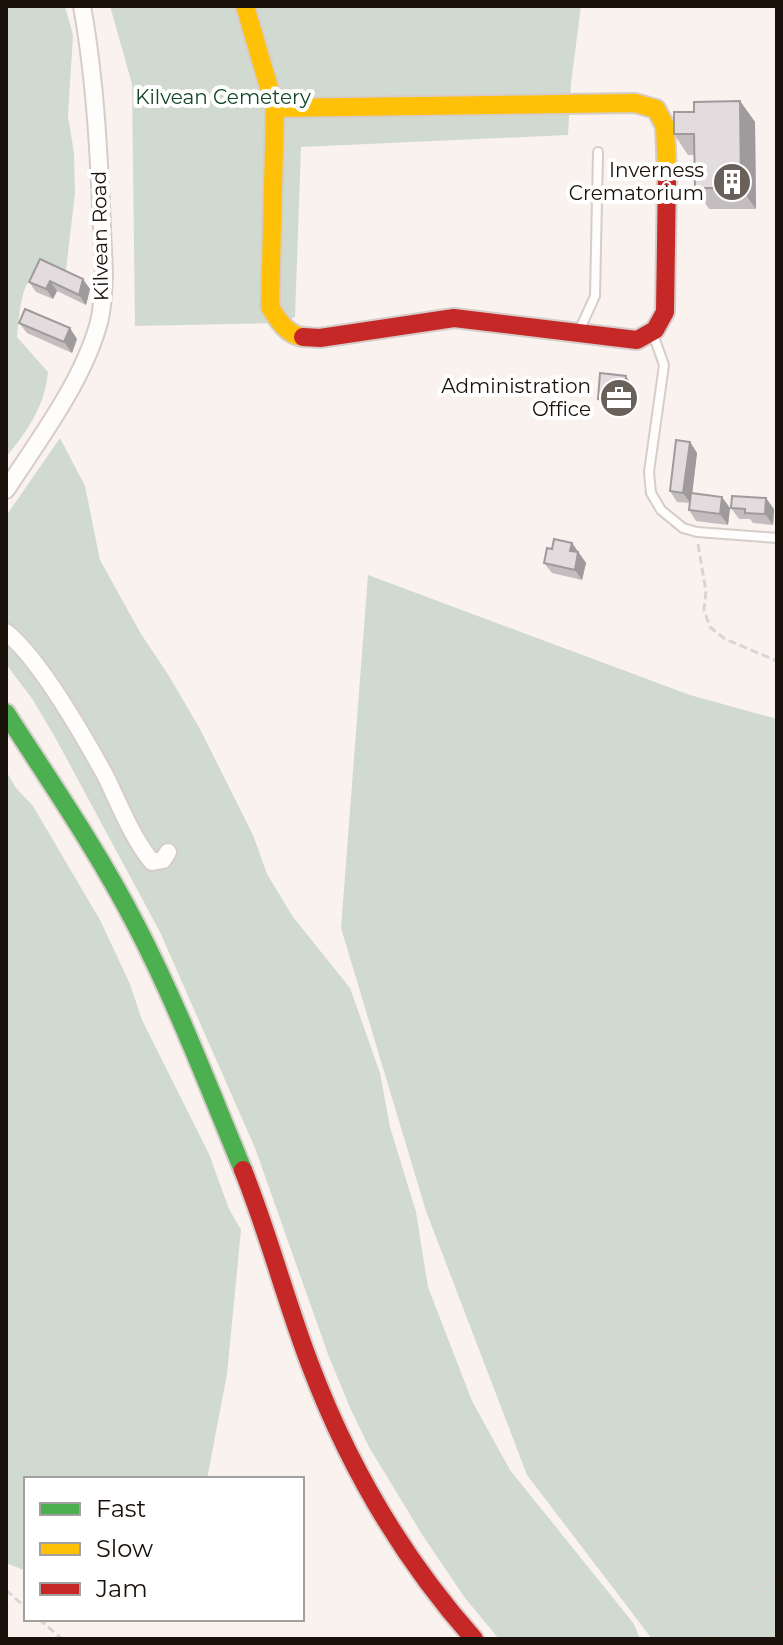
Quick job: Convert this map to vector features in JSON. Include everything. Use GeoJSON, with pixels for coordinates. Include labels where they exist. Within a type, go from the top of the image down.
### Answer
{"type":"FeatureCollection","features":[{"type":"Feature","properties":{"kind":"main road"},"geometry":{"type":"LineString","coordinates":[[245,6],[275,108],[270,307],[280,323],[297,336],[320,338],[454,318],[637,340],[653,333],[662,323],[665,312],[667,181],[665,126],[656,109],[635,103],[275,108]]}},
{"type":"Feature","properties":{"kind":"main road"},"geometry":{"type":"LineString","coordinates":[[6,713],[136,925],[188,1039],[249,1186],[312,1370],[343,1443],[410,1557],[474,1639]]}},
{"type":"Feature","properties":{"kind":"street","name":"Kilvean Road"},"geometry":{"type":"LineString","coordinates":[[6,490],[86,359],[101,312],[104,274],[96,117],[91,56],[82,6]]}},
{"type":"Feature","properties":{"kind":"street"},"geometry":{"type":"LineString","coordinates":[[6,632],[33,660],[86,743],[139,847],[152,862],[163,860],[168,852]]}},
{"type":"Feature","properties":{"kind":"lane"},"geometry":{"type":"LineString","coordinates":[[579,332],[595,296],[598,152]]}},
{"type":"Feature","properties":{"kind":"lane"},"geometry":{"type":"LineString","coordinates":[[653,333],[664,365],[649,472],[651,493],[661,510],[673,521],[697,532],[777,538]]}},
{"type":"Feature","properties":{"kind":"path"},"geometry":{"type":"LineString","coordinates":[[697,532],[706,591],[704,610],[710,627],[725,639],[777,661]]}},
{"type":"Feature","properties":{"kind":"path"},"geometry":{"type":"LineString","coordinates":[[702,1639],[739,1593],[777,1580]]}},
{"type":"Feature","properties":{"kind":"path"},"geometry":{"type":"LineString","coordinates":[[6,1590],[24,1606]]}},
{"type":"Feature","properties":{"kind":"path"},"geometry":{"type":"LineString","coordinates":[[41,1621],[62,1639]]}},
{"type":"Feature","properties":{"kind":"green space"},"geometry":{"type":"Polygon","coordinates":[[[6,6],[64,6],[66,10],[73,35],[68,116],[74,153],[75,193],[66,270],[42,264],[29,279],[22,297],[17,337],[48,372],[34,418],[6,457],[6,6]]]}},
{"type":"Feature","properties":{"kind":"green space","name":"Kilvean Cemetery"},"geometry":{"type":"Polygon","coordinates":[[[110,6],[581,6],[568,135],[301,147],[295,317],[280,323],[135,326],[132,84],[110,6]]]}},
{"type":"Feature","properties":{"kind":"green space"},"geometry":{"type":"Polygon","coordinates":[[[60,438],[85,486],[100,560],[200,729],[253,835],[267,874],[293,917],[350,988],[380,1073],[390,1127],[416,1212],[428,1287],[472,1401],[510,1470],[634,1624],[640,1639],[499,1639],[465,1598],[423,1536],[369,1447],[351,1410],[329,1357],[255,1148],[160,932],[56,739],[33,700],[6,664],[6,516],[60,438]]]}},
{"type":"Feature","properties":{"kind":"green space"},"geometry":{"type":"Polygon","coordinates":[[[368,575],[690,695],[777,719],[777,1639],[652,1639],[527,1475],[426,1211],[341,928],[368,575]]]}},
{"type":"Feature","properties":{"kind":"green space"},"geometry":{"type":"Polygon","coordinates":[[[6,771],[16,788],[33,806],[100,920],[130,984],[142,1020],[209,1154],[229,1209],[241,1230],[227,1374],[207,1477],[24,1477],[24,1570],[6,1563],[6,771]]]}},
{"type":"Feature","properties":{"kind":"building"},"geometry":{"type":"Polygon","coordinates":[[[740,101],[741,188],[695,188],[694,134],[674,134],[674,112],[694,112],[694,102],[740,101]]]}},
{"type":"Feature","properties":{"kind":"building"},"geometry":{"type":"Polygon","coordinates":[[[40,259],[83,279],[79,295],[50,281],[46,289],[29,282],[40,259]]]}},
{"type":"Feature","properties":{"kind":"building"},"geometry":{"type":"Polygon","coordinates":[[[25,309],[70,328],[64,342],[19,323],[25,309]]]}},
{"type":"Feature","properties":{"kind":"building"},"geometry":{"type":"Polygon","coordinates":[[[600,373],[626,376],[623,402],[598,399],[600,373]]]}},
{"type":"Feature","properties":{"kind":"building"},"geometry":{"type":"Polygon","coordinates":[[[676,440],[690,442],[683,493],[670,491],[676,440]]]}},
{"type":"Feature","properties":{"kind":"building"},"geometry":{"type":"Polygon","coordinates":[[[691,493],[722,497],[720,514],[689,510],[691,493]]]}},
{"type":"Feature","properties":{"kind":"building"},"geometry":{"type":"Polygon","coordinates":[[[732,496],[766,498],[765,514],[745,513],[745,509],[731,508],[732,496]]]}},
{"type":"Feature","properties":{"kind":"building"},"geometry":{"type":"Polygon","coordinates":[[[554,539],[572,543],[570,551],[578,552],[575,570],[544,563],[547,548],[552,549],[554,539]]]}},
{"type":"Feature","properties":{"kind":"traffic: fast"},"geometry":{"type":"LineString","coordinates":[[6,713],[90,844],[136,925],[179,1016],[243,1170]]}},
{"type":"Feature","properties":{"kind":"traffic: slow"},"geometry":{"type":"LineString","coordinates":[[245,6],[275,108],[270,307],[288,330],[303,337]]}},
{"type":"Feature","properties":{"kind":"traffic: slow"},"geometry":{"type":"LineString","coordinates":[[275,108],[635,103],[656,109],[665,126],[667,176]]}},
{"type":"Feature","properties":{"kind":"traffic: jam"},"geometry":{"type":"LineString","coordinates":[[303,337],[320,338],[454,318],[637,340],[655,330],[665,312],[667,176]]}},
{"type":"Feature","properties":{"kind":"traffic: jam"},"geometry":{"type":"LineString","coordinates":[[243,1170],[302,1343],[343,1440],[401,1544],[474,1639]]}},
{"type":"Feature","properties":{"kind":"place","name":"Inverness Crematorium"},"geometry":{"type":"Point","coordinates":[732,182]}},
{"type":"Feature","properties":{"kind":"place","name":"Administration Office"},"geometry":{"type":"Point","coordinates":[619,398]}}]}
